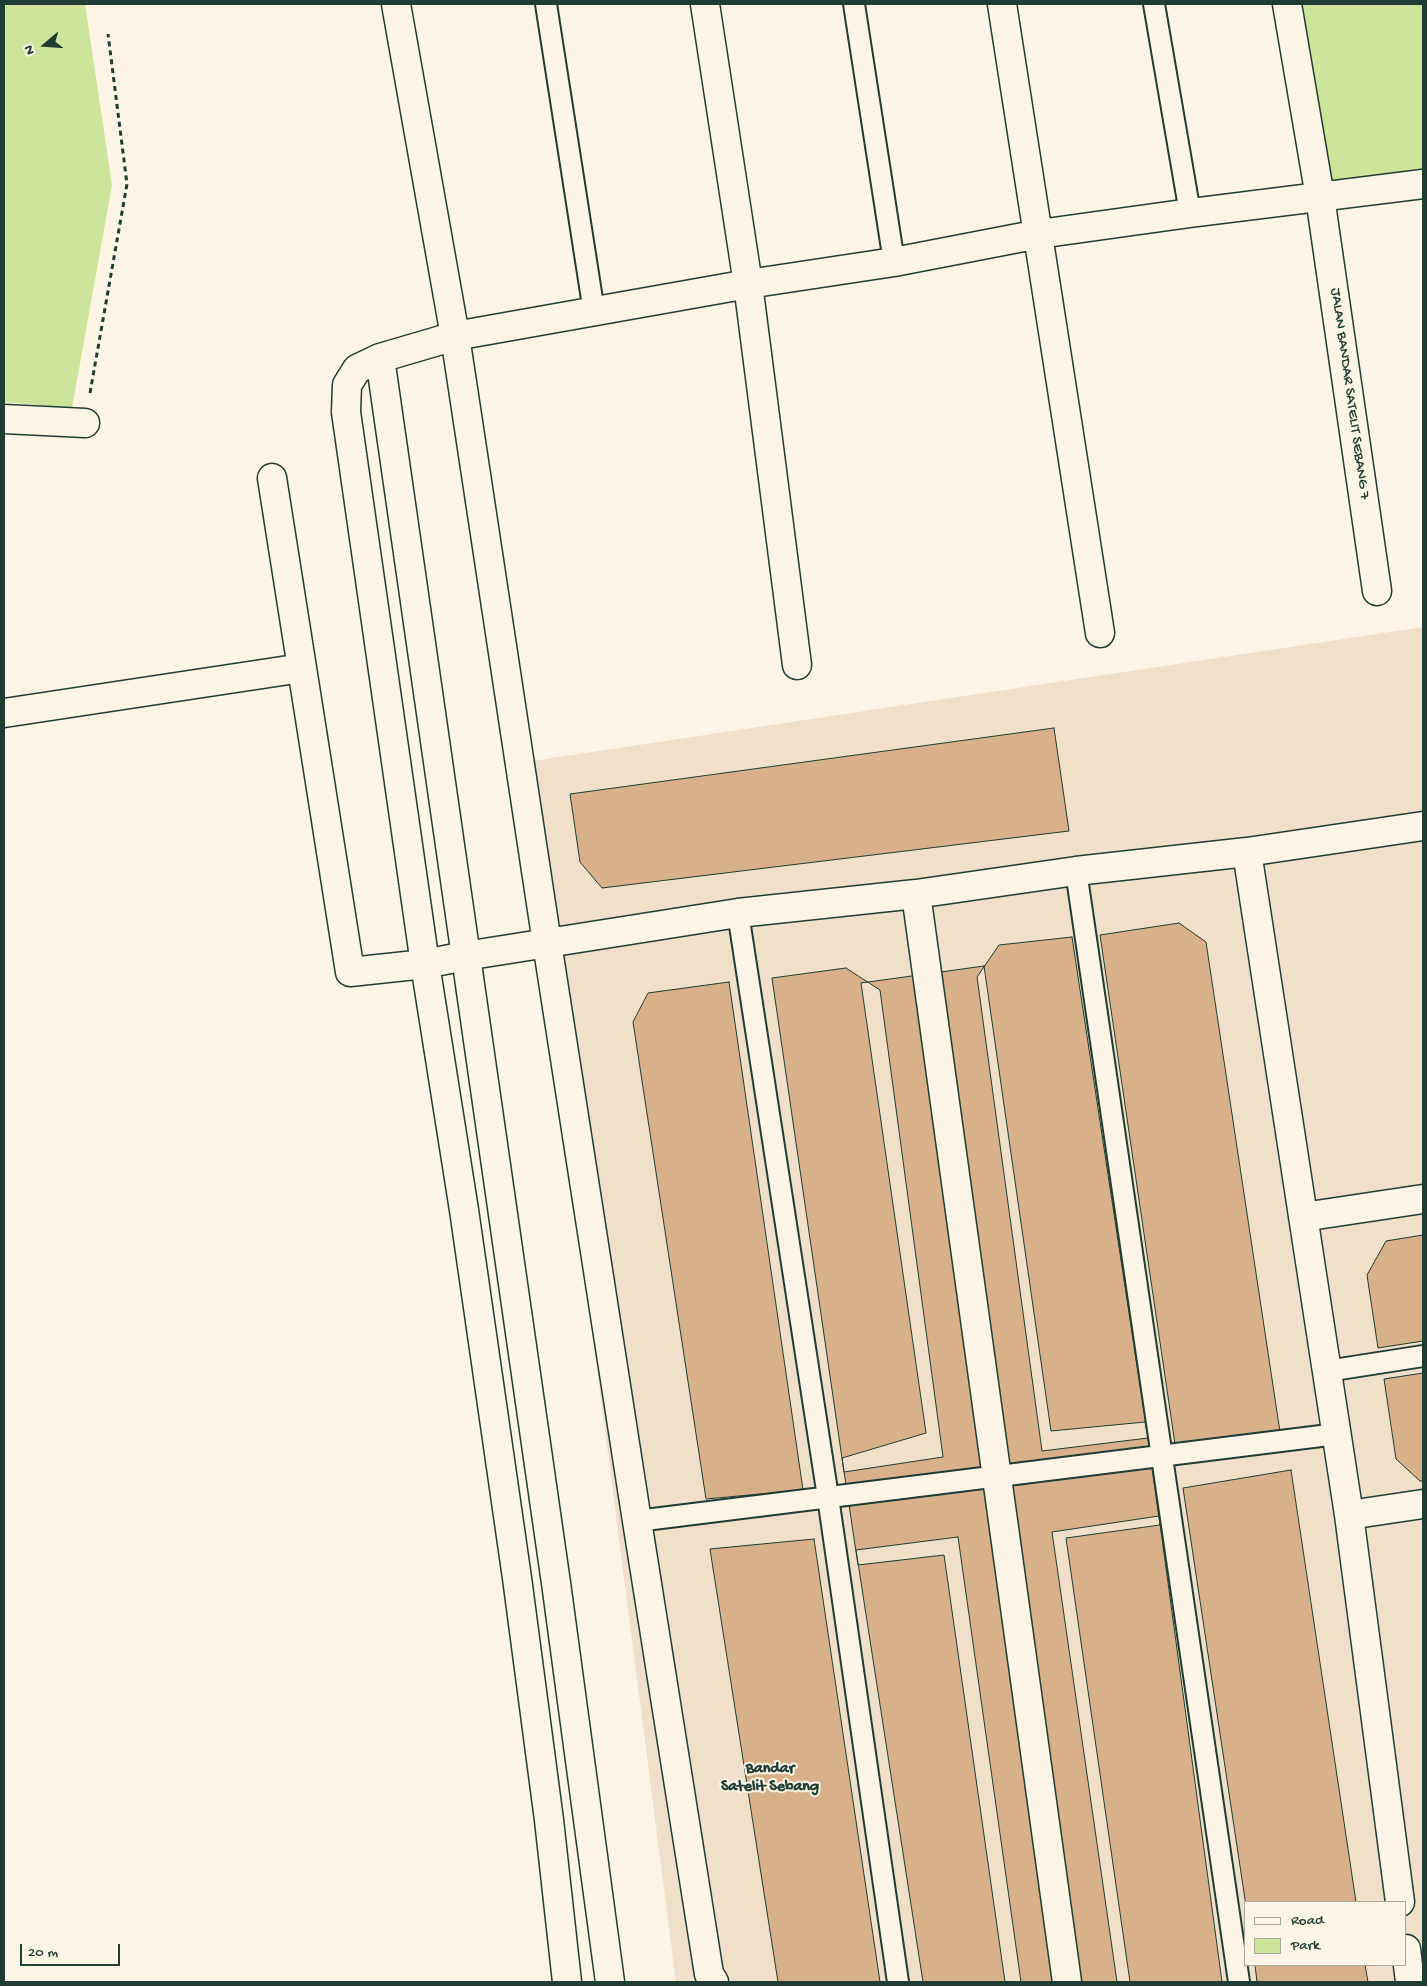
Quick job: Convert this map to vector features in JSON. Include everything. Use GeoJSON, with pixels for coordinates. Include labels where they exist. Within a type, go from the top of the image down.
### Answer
{"type":"FeatureCollection","features":[{"type":"Feature","properties":{"kind":"street"},"geometry":{"type":"LineString","coordinates":[[396,4],[455,336],[637,1521],[709,1974],[714,1982]]}},
{"type":"Feature","properties":{"kind":"street"},"geometry":{"type":"LineString","coordinates":[[704,4],[748,284],[797,664]]}},
{"type":"Feature","properties":{"kind":"street"},"geometry":{"type":"LineString","coordinates":[[1002,4],[1100,633]]}},
{"type":"Feature","properties":{"kind":"street","name":"JALAN BANDAR SATELIT SEBANG 7"},"geometry":{"type":"LineString","coordinates":[[1287,4],[1320,197],[1377,591]]}},
{"type":"Feature","properties":{"kind":"street"},"geometry":{"type":"LineString","coordinates":[[567,1982],[519,1588],[464,1210],[425,964],[346,412],[347,385],[357,369],[380,358],[455,336],[748,284],[894,262],[1039,234],[1423,184]]}},
{"type":"Feature","properties":{"kind":"street"},"geometry":{"type":"LineString","coordinates":[[380,358],[553,1563],[610,1982]]}},
{"type":"Feature","properties":{"kind":"street"},"geometry":{"type":"LineString","coordinates":[[4,419],[84,423]]}},
{"type":"Feature","properties":{"kind":"street"},"geometry":{"type":"LineString","coordinates":[[272,478],[350,972],[425,964],[738,912],[916,894],[1076,871],[1247,852],[1423,826]]}},
{"type":"Feature","properties":{"kind":"street"},"geometry":{"type":"LineString","coordinates":[[4,713],[302,668]]}},
{"type":"Feature","properties":{"kind":"street"},"geometry":{"type":"LineString","coordinates":[[1247,852],[1349,1515],[1400,1901]]}},
{"type":"Feature","properties":{"kind":"street"},"geometry":{"type":"LineString","coordinates":[[916,894],[1067,1982]]}},
{"type":"Feature","properties":{"kind":"street"},"geometry":{"type":"LineString","coordinates":[[1303,1218],[1423,1199]]}},
{"type":"Feature","properties":{"kind":"street"},"geometry":{"type":"LineString","coordinates":[[1349,1515],[1423,1504]]}},
{"type":"Feature","properties":{"kind":"street"},"geometry":{"type":"LineString","coordinates":[[1407,1957],[1410,1982]]}},
{"type":"Feature","properties":{"kind":"lane"},"geometry":{"type":"LineString","coordinates":[[546,4],[594,312]]}},
{"type":"Feature","properties":{"kind":"lane"},"geometry":{"type":"LineString","coordinates":[[854,4],[894,262]]}},
{"type":"Feature","properties":{"kind":"lane"},"geometry":{"type":"LineString","coordinates":[[1154,4],[1190,213]]}},
{"type":"Feature","properties":{"kind":"lane"},"geometry":{"type":"LineString","coordinates":[[1076,871],[1239,1982]]}},
{"type":"Feature","properties":{"kind":"lane"},"geometry":{"type":"LineString","coordinates":[[738,912],[828,1497],[898,1982]]}},
{"type":"Feature","properties":{"kind":"lane"},"geometry":{"type":"LineString","coordinates":[[1327,1371],[1423,1356]]}},
{"type":"Feature","properties":{"kind":"lane"},"geometry":{"type":"LineString","coordinates":[[637,1521],[1337,1434]]}},
{"type":"Feature","properties":{"kind":"path"},"geometry":{"type":"LineString","coordinates":[[84,423],[127,184],[108,34]]}},
{"type":"Feature","properties":{"kind":"shaded area"},"geometry":{"type":"Polygon","coordinates":[[[1423,627],[1423,1982],[676,1982],[519,763],[1423,627]]]}},
{"type":"Feature","properties":{"kind":"green space"},"geometry":{"type":"Polygon","coordinates":[[[4,4],[85,4],[112,185],[72,408],[4,402],[4,4]]]}},
{"type":"Feature","properties":{"kind":"green space"},"geometry":{"type":"Polygon","coordinates":[[[1291,4],[1423,4],[1423,184],[1320,197],[1291,4]]]}},
{"type":"Feature","properties":{"kind":"building"},"geometry":{"type":"Polygon","coordinates":[[[1054,728],[1069,831],[602,888],[580,862],[570,794],[1054,728]]]}},
{"type":"Feature","properties":{"kind":"building"},"geometry":{"type":"Polygon","coordinates":[[[1179,923],[1206,942],[1280,1432],[1175,1444],[1100,935],[1179,923]]]}},
{"type":"Feature","properties":{"kind":"building"},"geometry":{"type":"Polygon","coordinates":[[[1072,937],[1148,1438],[1042,1451],[977,977],[999,945],[1072,937]]]}},
{"type":"Feature","properties":{"kind":"building"},"geometry":{"type":"Polygon","coordinates":[[[984,966],[1051,1431],[1145,1422],[1148,1438],[1160,1525],[1066,1538],[1130,1982],[1005,1982],[944,1555],[858,1565],[842,1458],[926,1433],[861,983],[984,966]]]}},
{"type":"Feature","properties":{"kind":"building"},"geometry":{"type":"Polygon","coordinates":[[[846,968],[880,990],[943,1457],[844,1472],[772,978],[846,968]]]}},
{"type":"Feature","properties":{"kind":"building"},"geometry":{"type":"Polygon","coordinates":[[[729,982],[803,1490],[706,1499],[633,1022],[648,993],[729,982]]]}},
{"type":"Feature","properties":{"kind":"building"},"geometry":{"type":"Polygon","coordinates":[[[1423,1235],[1423,1341],[1378,1348],[1367,1275],[1386,1241],[1423,1235]]]}},
{"type":"Feature","properties":{"kind":"building"},"geometry":{"type":"Polygon","coordinates":[[[1423,1373],[1423,1481],[1420,1481],[1396,1459],[1384,1379],[1423,1373]]]}},
{"type":"Feature","properties":{"kind":"building"},"geometry":{"type":"Polygon","coordinates":[[[1291,1470],[1356,1901],[1245,1901],[1183,1488],[1291,1470]]]}},
{"type":"Feature","properties":{"kind":"building"},"geometry":{"type":"Polygon","coordinates":[[[1159,1516],[1222,1982],[1117,1982],[1052,1532],[1159,1516]]]}},
{"type":"Feature","properties":{"kind":"building"},"geometry":{"type":"Polygon","coordinates":[[[958,1537],[1021,1982],[923,1982],[856,1550],[958,1537]]]}},
{"type":"Feature","properties":{"kind":"building"},"geometry":{"type":"Polygon","coordinates":[[[814,1539],[880,1982],[778,1982],[710,1549],[814,1539]]]}},
{"type":"Feature","properties":{"kind":"building"},"geometry":{"type":"Polygon","coordinates":[[[1255,1966],[1365,1966],[1368,1982],[1257,1982],[1255,1966]]]}},
{"type":"Feature","properties":{"kind":"district","name":"Bandar Satelit Sebang"},"geometry":{"type":"Point","coordinates":[770,1779]}}]}
